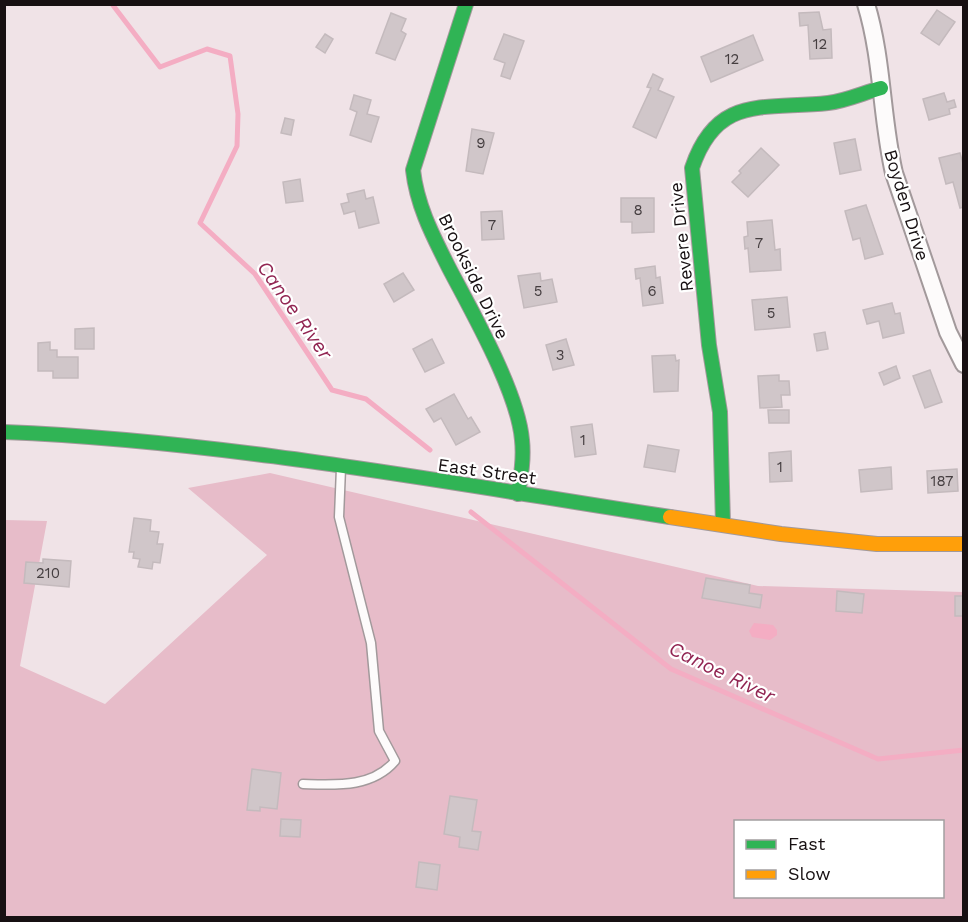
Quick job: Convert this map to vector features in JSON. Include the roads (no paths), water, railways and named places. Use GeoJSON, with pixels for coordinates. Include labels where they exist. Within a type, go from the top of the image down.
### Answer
{"type":"FeatureCollection","features":[{"type":"Feature","properties":{"kind":"street","name":"Brookside Drive"},"geometry":{"type":"LineString","coordinates":[[466,4],[423,135],[414,170],[415,188],[428,227],[470,308],[515,406],[522,438],[523,467],[518,494]]}},
{"type":"Feature","properties":{"kind":"street","name":"Boyden Drive"},"geometry":{"type":"LineString","coordinates":[[866,4],[874,30],[883,81],[881,88],[888,146],[894,173],[948,332],[963,364]]}},
{"type":"Feature","properties":{"kind":"street","name":"Revere Drive"},"geometry":{"type":"LineString","coordinates":[[723,524],[720,412],[709,345],[692,168],[695,154],[703,137],[719,121],[737,111],[829,103],[881,88]]}},
{"type":"Feature","properties":{"kind":"street","name":"East Street"},"geometry":{"type":"LineString","coordinates":[[4,432],[75,435],[197,447],[723,524],[877,544],[963,544]]}},
{"type":"Feature","properties":{"kind":"lane"},"geometry":{"type":"LineString","coordinates":[[303,784],[350,785],[385,773],[395,761],[379,731],[371,643],[339,517],[341,467]]}},
{"type":"Feature","properties":{"kind":"waterway","name":"Canoe River"},"geometry":{"type":"LineString","coordinates":[[112,4],[160,67],[207,49],[230,56],[238,114],[237,146],[200,223],[255,274],[332,390],[366,399],[430,450]]}},
{"type":"Feature","properties":{"kind":"waterway","name":"Canoe River"},"geometry":{"type":"LineString","coordinates":[[471,512],[671,669],[878,759],[964,750]]}}]}
